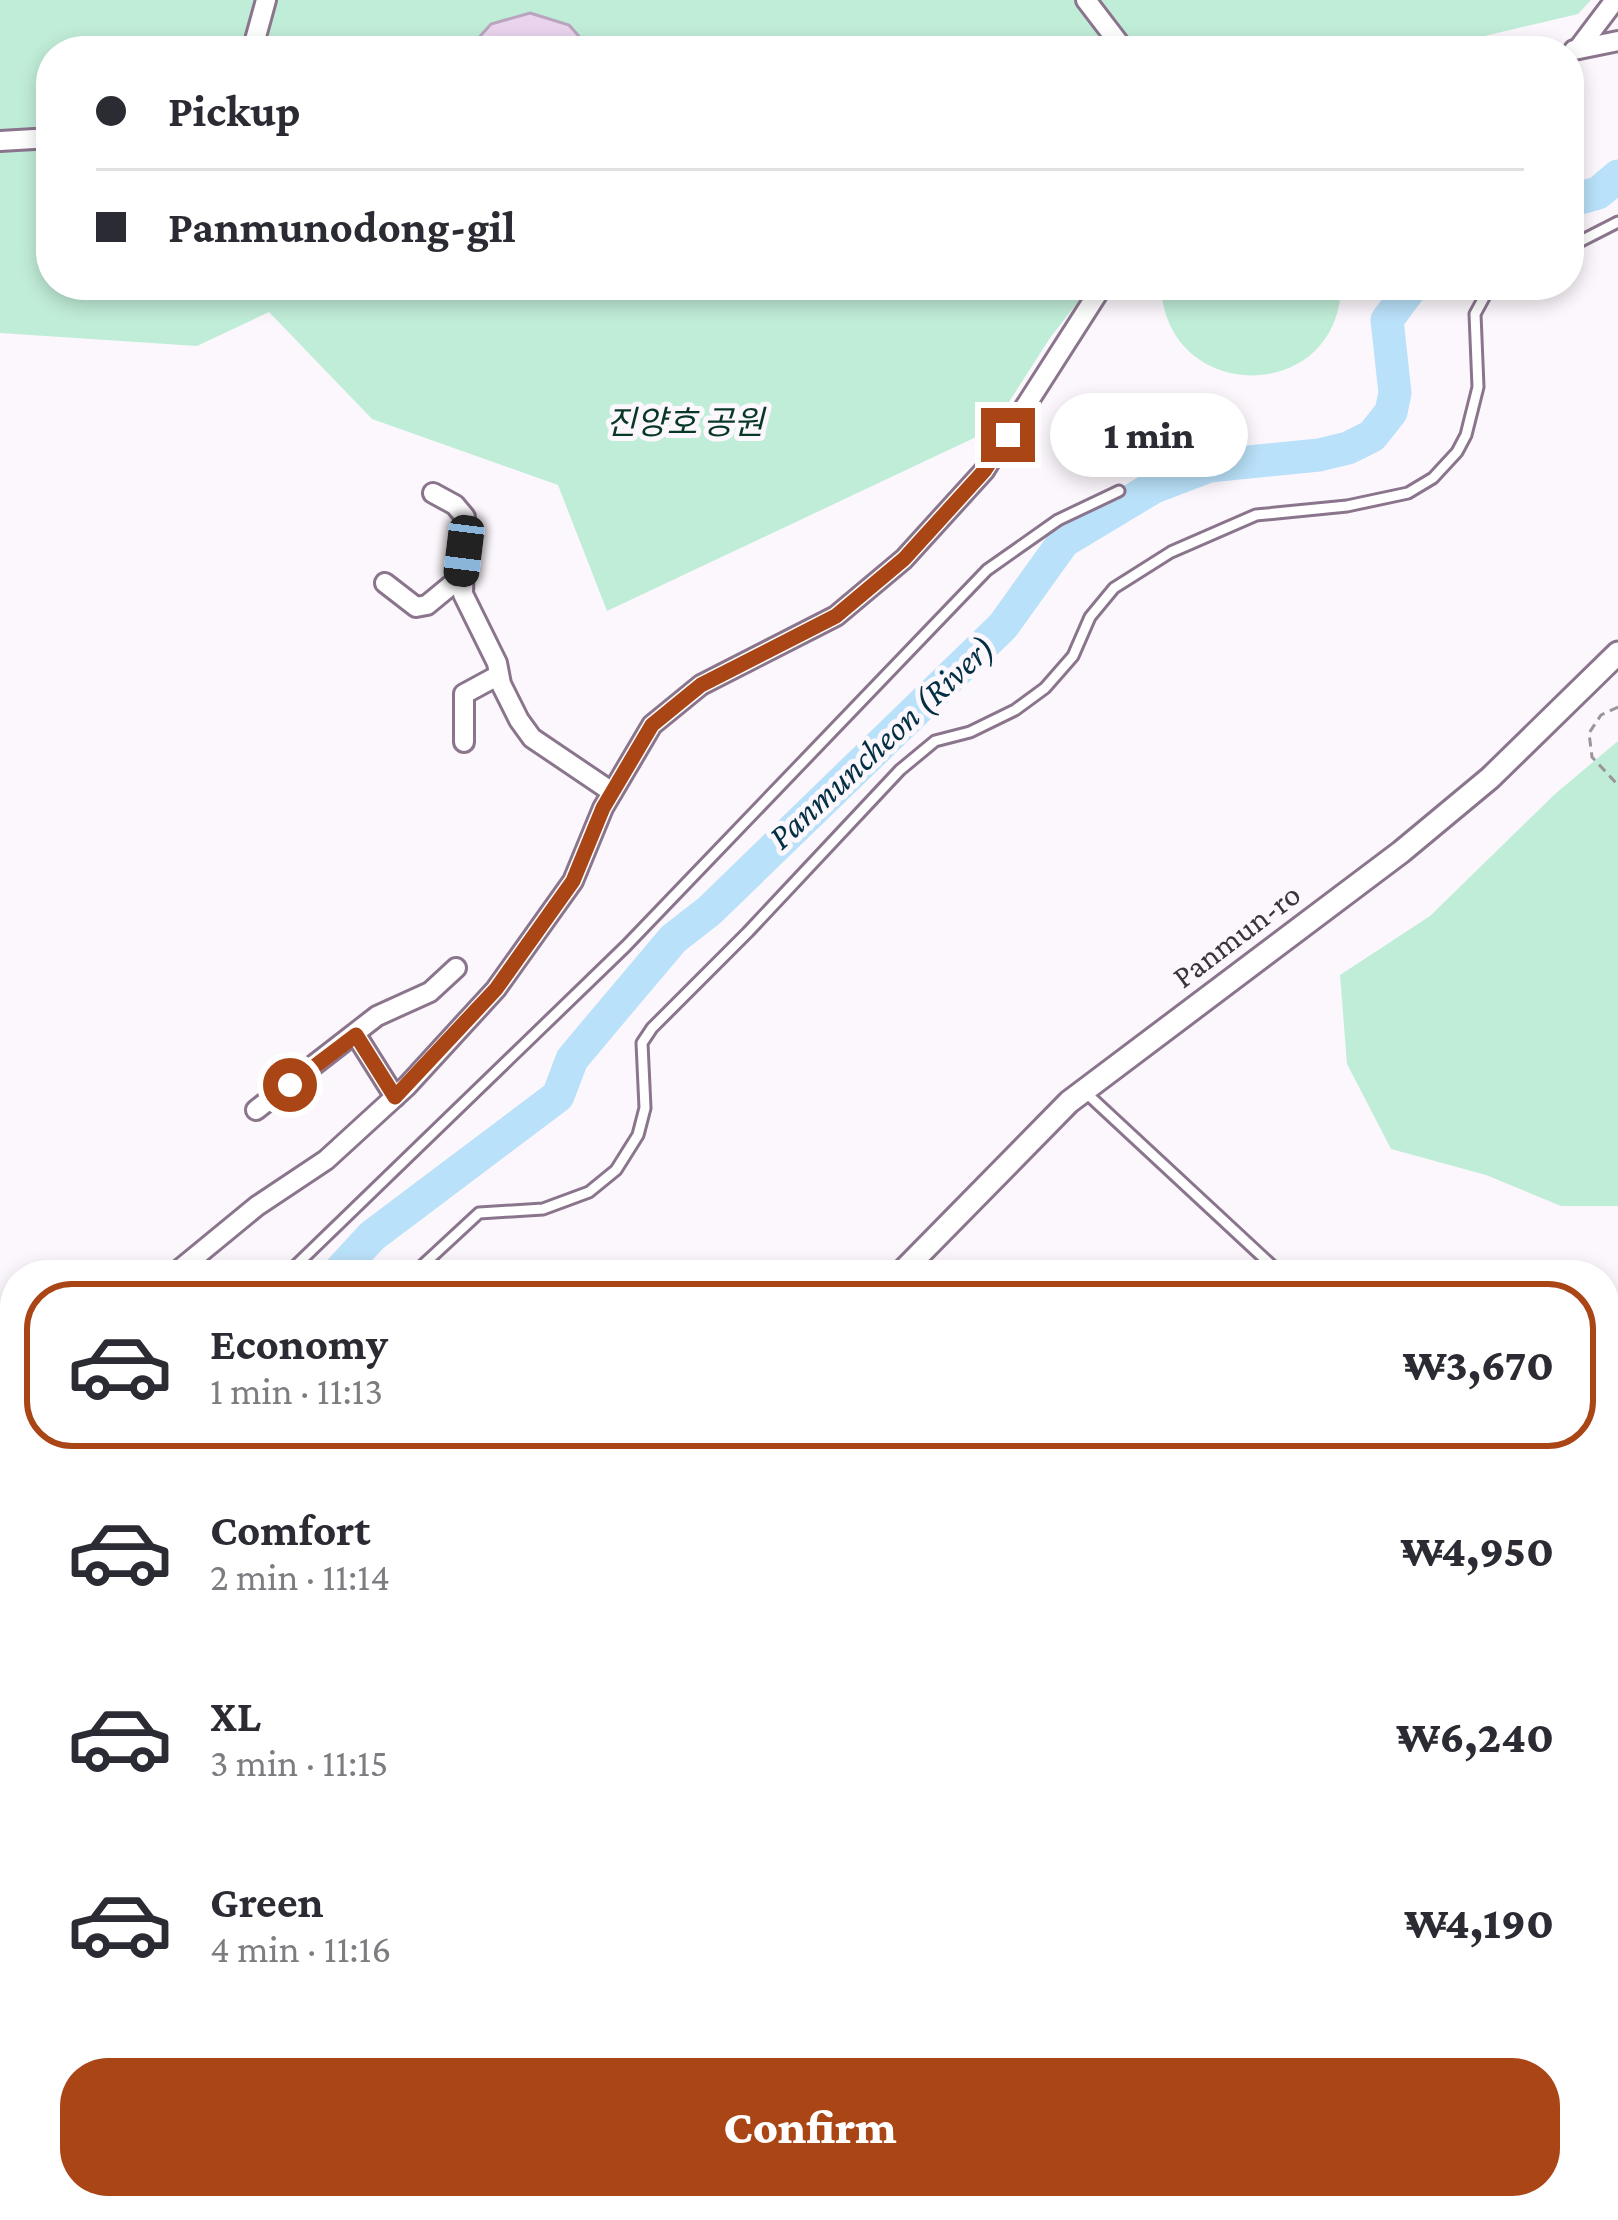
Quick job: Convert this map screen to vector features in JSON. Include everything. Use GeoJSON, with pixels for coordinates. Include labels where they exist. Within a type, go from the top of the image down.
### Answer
{"type":"FeatureCollection","features":[{"type":"Feature","properties":{"kind":"street"},"geometry":{"type":"LineString","coordinates":[[256,36],[266,0]]}},
{"type":"Feature","properties":{"kind":"street"},"geometry":{"type":"LineString","coordinates":[[1087,0],[1114,36]]}},
{"type":"Feature","properties":{"kind":"street"},"geometry":{"type":"LineString","coordinates":[[1584,38],[1615,0]]}},
{"type":"Feature","properties":{"kind":"street"},"geometry":{"type":"LineString","coordinates":[[0,141],[36,139]]}},
{"type":"Feature","properties":{"kind":"street"},"geometry":{"type":"LineString","coordinates":[[191,1260],[256,1206],[326,1160],[395,1097],[496,989],[573,881],[613,792],[652,725],[701,685],[836,616],[904,559],[984,471],[1093,300]]}},
{"type":"Feature","properties":{"kind":"street"},"geometry":{"type":"LineString","coordinates":[[433,493],[465,517],[463,594],[519,720],[532,739],[613,792]]}},
{"type":"Feature","properties":{"kind":"street"},"geometry":{"type":"LineString","coordinates":[[385,583],[416,607],[427,605],[461,577]]}},
{"type":"Feature","properties":{"kind":"street","name":"Panmun-ro"},"geometry":{"type":"LineString","coordinates":[[914,1260],[1084,1090],[1419,837],[1490,778],[1618,653]]}},
{"type":"Feature","properties":{"kind":"street"},"geometry":{"type":"LineString","coordinates":[[464,742],[464,694],[499,675]]}},
{"type":"Feature","properties":{"kind":"street"},"geometry":{"type":"LineString","coordinates":[[256,1110],[377,1016],[409,1005],[456,968]]}},
{"type":"Feature","properties":{"kind":"street"},"geometry":{"type":"LineString","coordinates":[[356,1035],[395,1097]]}},
{"type":"Feature","properties":{"kind":"lane"},"geometry":{"type":"LineString","coordinates":[[1584,239],[1618,222]]}},
{"type":"Feature","properties":{"kind":"lane"},"geometry":{"type":"LineString","coordinates":[[428,1260],[479,1213],[543,1209],[589,1192],[616,1170],[642,1121],[642,1043],[652,1028],[900,770],[934,741],[970,732],[1015,710],[1045,688],[1073,656],[1090,617],[1114,588],[1171,552],[1256,515],[1408,493],[1432,478],[1466,435],[1478,387],[1475,314],[1482,300]]}},
{"type":"Feature","properties":{"kind":"lane"},"geometry":{"type":"LineString","coordinates":[[302,1260],[626,946],[987,569],[1058,520],[1119,490]]}},
{"type":"Feature","properties":{"kind":"lane"},"geometry":{"type":"LineString","coordinates":[[1084,1090],[1266,1260]]}},
{"type":"Feature","properties":{"kind":"path"},"geometry":{"type":"LineString","coordinates":[[1618,707],[1601,715],[1589,733],[1592,757],[1618,785]]}},
{"type":"Feature","properties":{"kind":"green space","name":"진양호 공원"},"geometry":{"type":"Polygon","coordinates":[[[0,0],[1591,0],[1578,14],[1484,36],[36,36],[36,300],[1079,300],[991,430],[607,611],[558,485],[372,419],[269,312],[197,346],[0,333],[0,0]]]}},
{"type":"Feature","properties":{"kind":"green space"},"geometry":{"type":"Polygon","coordinates":[[[1164,300],[1338,300],[1333,324],[1313,353],[1285,370],[1252,375],[1219,370],[1191,353],[1170,325],[1164,300]]]}},
{"type":"Feature","properties":{"kind":"green space"},"geometry":{"type":"Polygon","coordinates":[[[1618,741],[1618,1206],[1561,1206],[1486,1175],[1391,1149],[1347,1064],[1340,975],[1430,916],[1555,794],[1618,741]]]}},
{"type":"Feature","properties":{"kind":"building"},"geometry":{"type":"Polygon","coordinates":[[[530,13],[569,25],[579,36],[480,36],[491,24],[530,13]]]}},
{"type":"Feature","properties":{"kind":"waterway","name":"Panmuncheon (River)"},"geometry":{"type":"LineString","coordinates":[[1584,197],[1598,193],[1618,176]]}},
{"type":"Feature","properties":{"kind":"waterway","name":"Panmuncheon (River)"},"geometry":{"type":"LineString","coordinates":[[350,1260],[372,1236],[558,1096],[572,1059],[673,939],[709,911],[1003,626],[1064,541],[1154,487],[1209,466],[1319,455],[1372,436],[1391,412],[1395,393],[1387,320],[1402,300]]}},
{"type":"Feature","properties":{"kind":"route"},"geometry":{"type":"LineString","coordinates":[[290,1085],[356,1035],[395,1097],[496,989],[573,881],[603,808],[652,725],[701,685],[836,616],[904,559],[984,471],[1008,435]]}}]}
